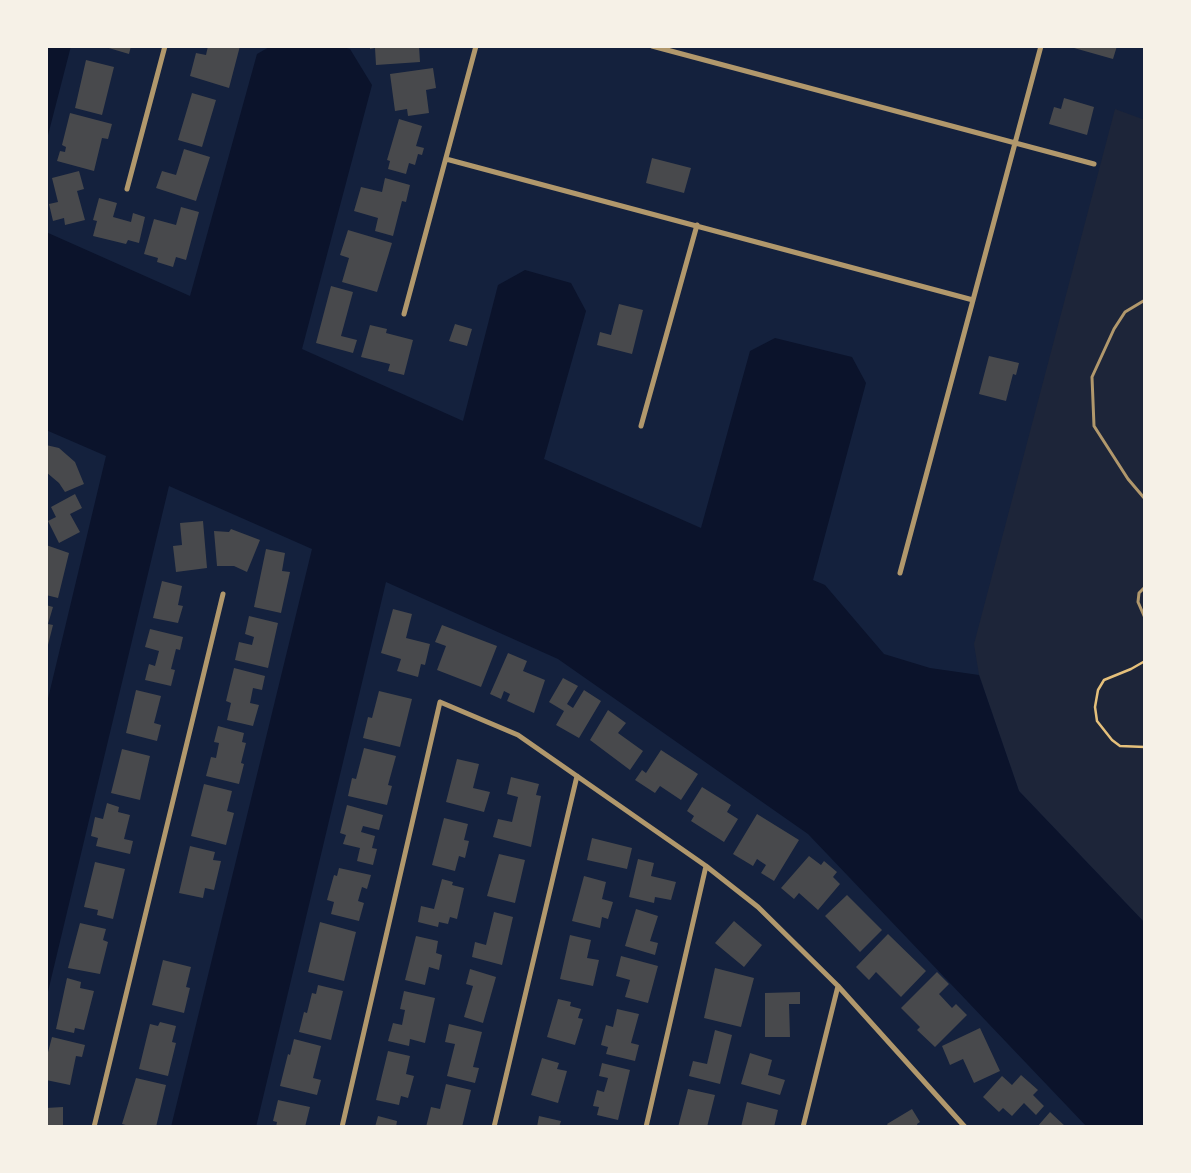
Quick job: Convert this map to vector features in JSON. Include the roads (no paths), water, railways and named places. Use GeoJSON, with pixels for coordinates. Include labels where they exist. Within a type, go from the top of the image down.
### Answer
{"type":"FeatureCollection","features":[{"type":"Feature","properties":{"kind":"street"},"geometry":{"type":"LineString","coordinates":[[127,189],[165,46]]}},
{"type":"Feature","properties":{"kind":"street"},"geometry":{"type":"LineString","coordinates":[[404,314],[476,46]]}},
{"type":"Feature","properties":{"kind":"street"},"geometry":{"type":"LineString","coordinates":[[652,46],[1094,164]]}},
{"type":"Feature","properties":{"kind":"street"},"geometry":{"type":"LineString","coordinates":[[900,573],[1040,46]]}},
{"type":"Feature","properties":{"kind":"street"},"geometry":{"type":"LineString","coordinates":[[446,159],[973,300]]}},
{"type":"Feature","properties":{"kind":"street"},"geometry":{"type":"LineString","coordinates":[[641,426],[697,225]]}},
{"type":"Feature","properties":{"kind":"street"},"geometry":{"type":"LineString","coordinates":[[94,1127],[223,594]]}},
{"type":"Feature","properties":{"kind":"street"},"geometry":{"type":"LineString","coordinates":[[342,1127],[440,702],[518,735],[706,866],[758,907],[838,986],[965,1127]]}},
{"type":"Feature","properties":{"kind":"street"},"geometry":{"type":"LineString","coordinates":[[494,1127],[577,776]]}},
{"type":"Feature","properties":{"kind":"street"},"geometry":{"type":"LineString","coordinates":[[646,1127],[706,866]]}},
{"type":"Feature","properties":{"kind":"street"},"geometry":{"type":"LineString","coordinates":[[803,1127],[838,986]]}},
{"type":"Feature","properties":{"kind":"lane"},"geometry":{"type":"LineString","coordinates":[[1145,300],[1125,312],[1114,329],[1092,378],[1094,426],[1128,479],[1145,500]]}},
{"type":"Feature","properties":{"kind":"lane"},"geometry":{"type":"LineString","coordinates":[[1145,587],[1140,593],[1138,602],[1145,618]]}}]}
